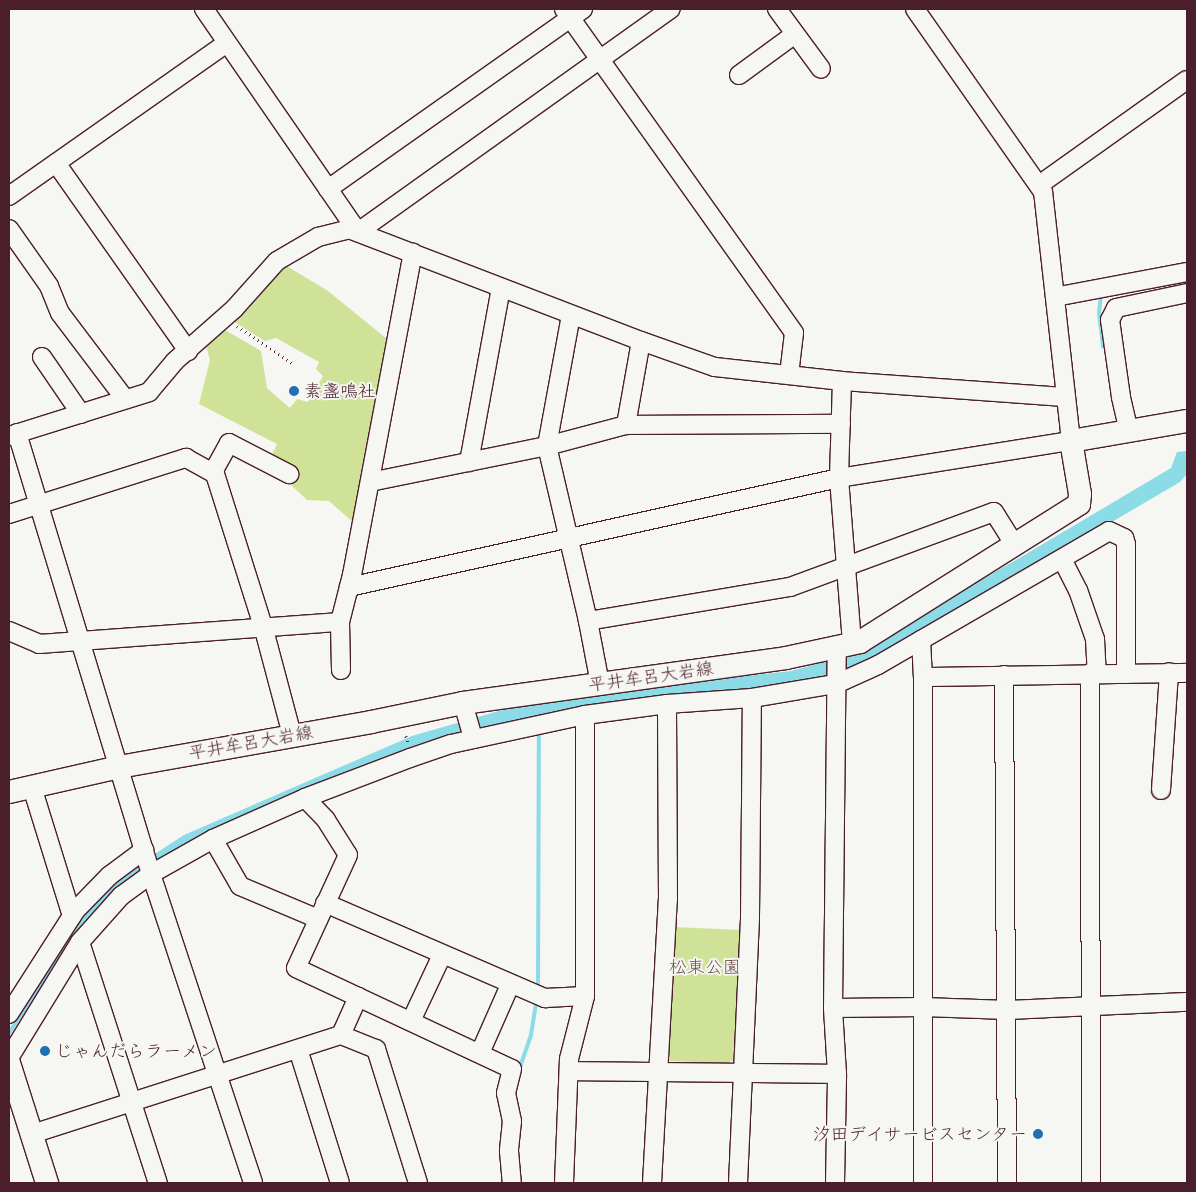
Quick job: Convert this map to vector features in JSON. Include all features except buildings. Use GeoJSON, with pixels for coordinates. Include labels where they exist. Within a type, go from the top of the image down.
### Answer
{"type":"FeatureCollection","features":[{"type":"Feature","properties":{"kind":"main road"},"geometry":{"type":"LineString","coordinates":[[1071,442],[1187,421]]}},
{"type":"Feature","properties":{"kind":"main road","name":"平井牟呂大岩線"},"geometry":{"type":"LineString","coordinates":[[9,792],[119,767],[292,735],[465,709],[600,684],[842,649],[860,642],[1078,504],[1080,494],[1071,442]]}},
{"type":"Feature","properties":{"kind":"main road"},"geometry":{"type":"LineString","coordinates":[[9,1062],[47,1183]]}},
{"type":"Feature","properties":{"kind":"street"},"geometry":{"type":"LineString","coordinates":[[204,9],[358,232]]}},
{"type":"Feature","properties":{"kind":"street"},"geometry":{"type":"LineString","coordinates":[[358,232],[672,9]]}},
{"type":"Feature","properties":{"kind":"street"},"geometry":{"type":"LineString","coordinates":[[777,9],[820,69]]}},
{"type":"Feature","properties":{"kind":"street"},"geometry":{"type":"LineString","coordinates":[[349,587],[839,478],[982,454],[1071,442],[1043,192],[916,9]]}},
{"type":"Feature","properties":{"kind":"street"},"geometry":{"type":"LineString","coordinates":[[328,189],[572,12],[600,59],[794,333],[789,375]]}},
{"type":"Feature","properties":{"kind":"street"},"geometry":{"type":"LineString","coordinates":[[739,75],[795,34]]}},
{"type":"Feature","properties":{"kind":"street"},"geometry":{"type":"LineString","coordinates":[[9,196],[227,43]]}},
{"type":"Feature","properties":{"kind":"street"},"geometry":{"type":"LineString","coordinates":[[1039,185],[1187,80]]}},
{"type":"Feature","properties":{"kind":"street"},"geometry":{"type":"LineString","coordinates":[[56,163],[188,351]]}},
{"type":"Feature","properties":{"kind":"street"},"geometry":{"type":"LineString","coordinates":[[9,229],[50,286],[60,313],[125,398]]}},
{"type":"Feature","properties":{"kind":"street"},"geometry":{"type":"LineString","coordinates":[[253,1183],[144,850],[40,504],[13,435],[125,398],[149,392],[162,375],[225,319],[285,254],[318,237],[349,229],[571,315],[715,367],[842,381],[1065,398]]}},
{"type":"Feature","properties":{"kind":"street"},"geometry":{"type":"LineString","coordinates":[[341,670],[340,622],[370,482],[413,253]]}},
{"type":"Feature","properties":{"kind":"street"},"geometry":{"type":"LineString","coordinates":[[1055,297],[1187,272]]}},
{"type":"Feature","properties":{"kind":"street"},"geometry":{"type":"LineString","coordinates":[[469,462],[501,288]]}},
{"type":"Feature","properties":{"kind":"street"},"geometry":{"type":"LineString","coordinates":[[1129,432],[1121,397],[1110,320],[1116,308],[1187,293]]}},
{"type":"Feature","properties":{"kind":"street"},"geometry":{"type":"LineString","coordinates":[[571,315],[547,446],[588,621],[600,684]]}},
{"type":"Feature","properties":{"kind":"street"},"geometry":{"type":"LineString","coordinates":[[626,425],[641,341]]}},
{"type":"Feature","properties":{"kind":"street"},"geometry":{"type":"LineString","coordinates":[[42,357],[81,414]]}},
{"type":"Feature","properties":{"kind":"street"},"geometry":{"type":"LineString","coordinates":[[835,1183],[837,1074],[833,1008],[837,680],[842,649],[847,565],[839,478],[842,381]]}},
{"type":"Feature","properties":{"kind":"street"},"geometry":{"type":"LineString","coordinates":[[370,482],[547,446],[626,425],[840,424]]}},
{"type":"Feature","properties":{"kind":"street"},"geometry":{"type":"LineString","coordinates":[[289,474],[229,443],[214,472],[263,626],[292,735]]}},
{"type":"Feature","properties":{"kind":"street"},"geometry":{"type":"LineString","coordinates":[[9,514],[186,458],[214,472]]}},
{"type":"Feature","properties":{"kind":"street"},"geometry":{"type":"LineString","coordinates":[[588,621],[774,591],[994,512],[1015,545]]}},
{"type":"Feature","properties":{"kind":"street"},"geometry":{"type":"LineString","coordinates":[[9,1058],[80,942],[121,896],[152,874],[213,839],[305,798],[410,758],[473,740],[585,715],[668,704],[752,698],[857,676],[1109,531],[1124,538],[1126,544],[1126,674]]}},
{"type":"Feature","properties":{"kind":"street"},"geometry":{"type":"LineString","coordinates":[[1062,558],[1078,590],[1095,639],[1091,1007],[1092,1183]]}},
{"type":"Feature","properties":{"kind":"street"},"geometry":{"type":"LineString","coordinates":[[9,631],[39,644],[229,631],[263,626],[340,622]]}},
{"type":"Feature","properties":{"kind":"street"},"geometry":{"type":"LineString","coordinates":[[921,640],[923,676],[923,1183]]}},
{"type":"Feature","properties":{"kind":"street"},"geometry":{"type":"LineString","coordinates":[[1162,790],[1169,672]]}},
{"type":"Feature","properties":{"kind":"street"},"geometry":{"type":"LineString","coordinates":[[923,676],[1187,672]]}},
{"type":"Feature","properties":{"kind":"street"},"geometry":{"type":"LineString","coordinates":[[1004,676],[1008,1183]]}},
{"type":"Feature","properties":{"kind":"street"},"geometry":{"type":"LineString","coordinates":[[738,1183],[741,1072],[750,917],[752,698]]}},
{"type":"Feature","properties":{"kind":"street"},"geometry":{"type":"LineString","coordinates":[[652,1183],[660,1072],[668,899],[668,704]]}},
{"type":"Feature","properties":{"kind":"street"},"geometry":{"type":"LineString","coordinates":[[465,709],[473,740]]}},
{"type":"Feature","properties":{"kind":"street"},"geometry":{"type":"LineString","coordinates":[[564,1183],[570,1071],[568,1059],[585,996],[585,715]]}},
{"type":"Feature","properties":{"kind":"street"},"geometry":{"type":"LineString","coordinates":[[32,787],[72,916]]}},
{"type":"Feature","properties":{"kind":"street"},"geometry":{"type":"LineString","coordinates":[[305,798],[326,820],[348,855],[296,968],[512,1069],[506,1093],[512,1120],[510,1151],[512,1183]]}},
{"type":"Feature","properties":{"kind":"street"},"geometry":{"type":"LineString","coordinates":[[213,839],[240,886],[322,911],[442,955],[545,998],[585,996]]}},
{"type":"Feature","properties":{"kind":"street"},"geometry":{"type":"LineString","coordinates":[[9,1014],[72,916],[109,876],[144,850]]}},
{"type":"Feature","properties":{"kind":"street"},"geometry":{"type":"LineString","coordinates":[[80,942],[158,1183]]}},
{"type":"Feature","properties":{"kind":"street"},"geometry":{"type":"LineString","coordinates":[[411,1021],[442,955]]}},
{"type":"Feature","properties":{"kind":"street"},"geometry":{"type":"LineString","coordinates":[[480,1053],[510,985]]}},
{"type":"Feature","properties":{"kind":"street"},"geometry":{"type":"LineString","coordinates":[[341,1035],[358,997]]}},
{"type":"Feature","properties":{"kind":"street"},"geometry":{"type":"LineString","coordinates":[[833,1008],[923,1007],[1008,1010],[1187,1002]]}},
{"type":"Feature","properties":{"kind":"street"},"geometry":{"type":"LineString","coordinates":[[32,1134],[341,1035],[376,1049],[418,1183]]}},
{"type":"Feature","properties":{"kind":"street"},"geometry":{"type":"LineString","coordinates":[[298,1049],[340,1183]]}},
{"type":"Feature","properties":{"kind":"street"},"geometry":{"type":"LineString","coordinates":[[570,1071],[837,1074]]}},
{"type":"Feature","properties":{"kind":"path"},"geometry":{"type":"LineString","coordinates":[[225,319],[292,363]]}},
{"type":"Feature","properties":{"kind":"green space","name":"素盞鳴社"},"geometry":{"type":"Polygon","coordinates":[[[285,265],[328,291],[403,352],[355,524],[329,501],[307,500],[290,484],[296,474],[270,459],[277,444],[199,404],[210,360],[206,346],[225,330],[261,351],[267,388],[284,403],[290,408],[297,399],[308,402],[323,376],[316,369],[319,362],[276,338],[265,341],[233,321],[285,265]]]}},
{"type":"Feature","properties":{"kind":"green space","name":"松東公園"},"geometry":{"type":"Polygon","coordinates":[[[672,927],[743,930],[734,1059],[728,1063],[670,1061],[666,1059],[672,927]]]}},
{"type":"Feature","properties":{"kind":"water"},"geometry":{"type":"Polygon","coordinates":[[[1187,451],[1187,474],[1180,482],[880,658],[828,678],[501,727],[158,863],[50,981],[41,976],[89,906],[124,874],[184,835],[412,736],[523,704],[645,687],[791,671],[846,656],[1016,560],[1171,468],[1177,452],[1187,451]]]}},
{"type":"Feature","properties":{"kind":"waterway"},"geometry":{"type":"LineString","coordinates":[[1101,294],[1099,313],[1103,347]]}},
{"type":"Feature","properties":{"kind":"waterway"},"geometry":{"type":"LineString","coordinates":[[538,988],[539,733]]}},
{"type":"Feature","properties":{"kind":"waterway"},"geometry":{"type":"LineString","coordinates":[[9,1033],[47,974]]}},
{"type":"Feature","properties":{"kind":"waterway"},"geometry":{"type":"LineString","coordinates":[[519,1070],[531,1035],[536,1003]]}},
{"type":"Feature","properties":{"kind":"place","name":"素盞鳴社"},"geometry":{"type":"Point","coordinates":[294,391]}},
{"type":"Feature","properties":{"kind":"place","name":"じゃんだらラーメン"},"geometry":{"type":"Point","coordinates":[45,1051]}},
{"type":"Feature","properties":{"kind":"place","name":"汐田デイサービスセンター"},"geometry":{"type":"Point","coordinates":[1038,1134]}}]}
